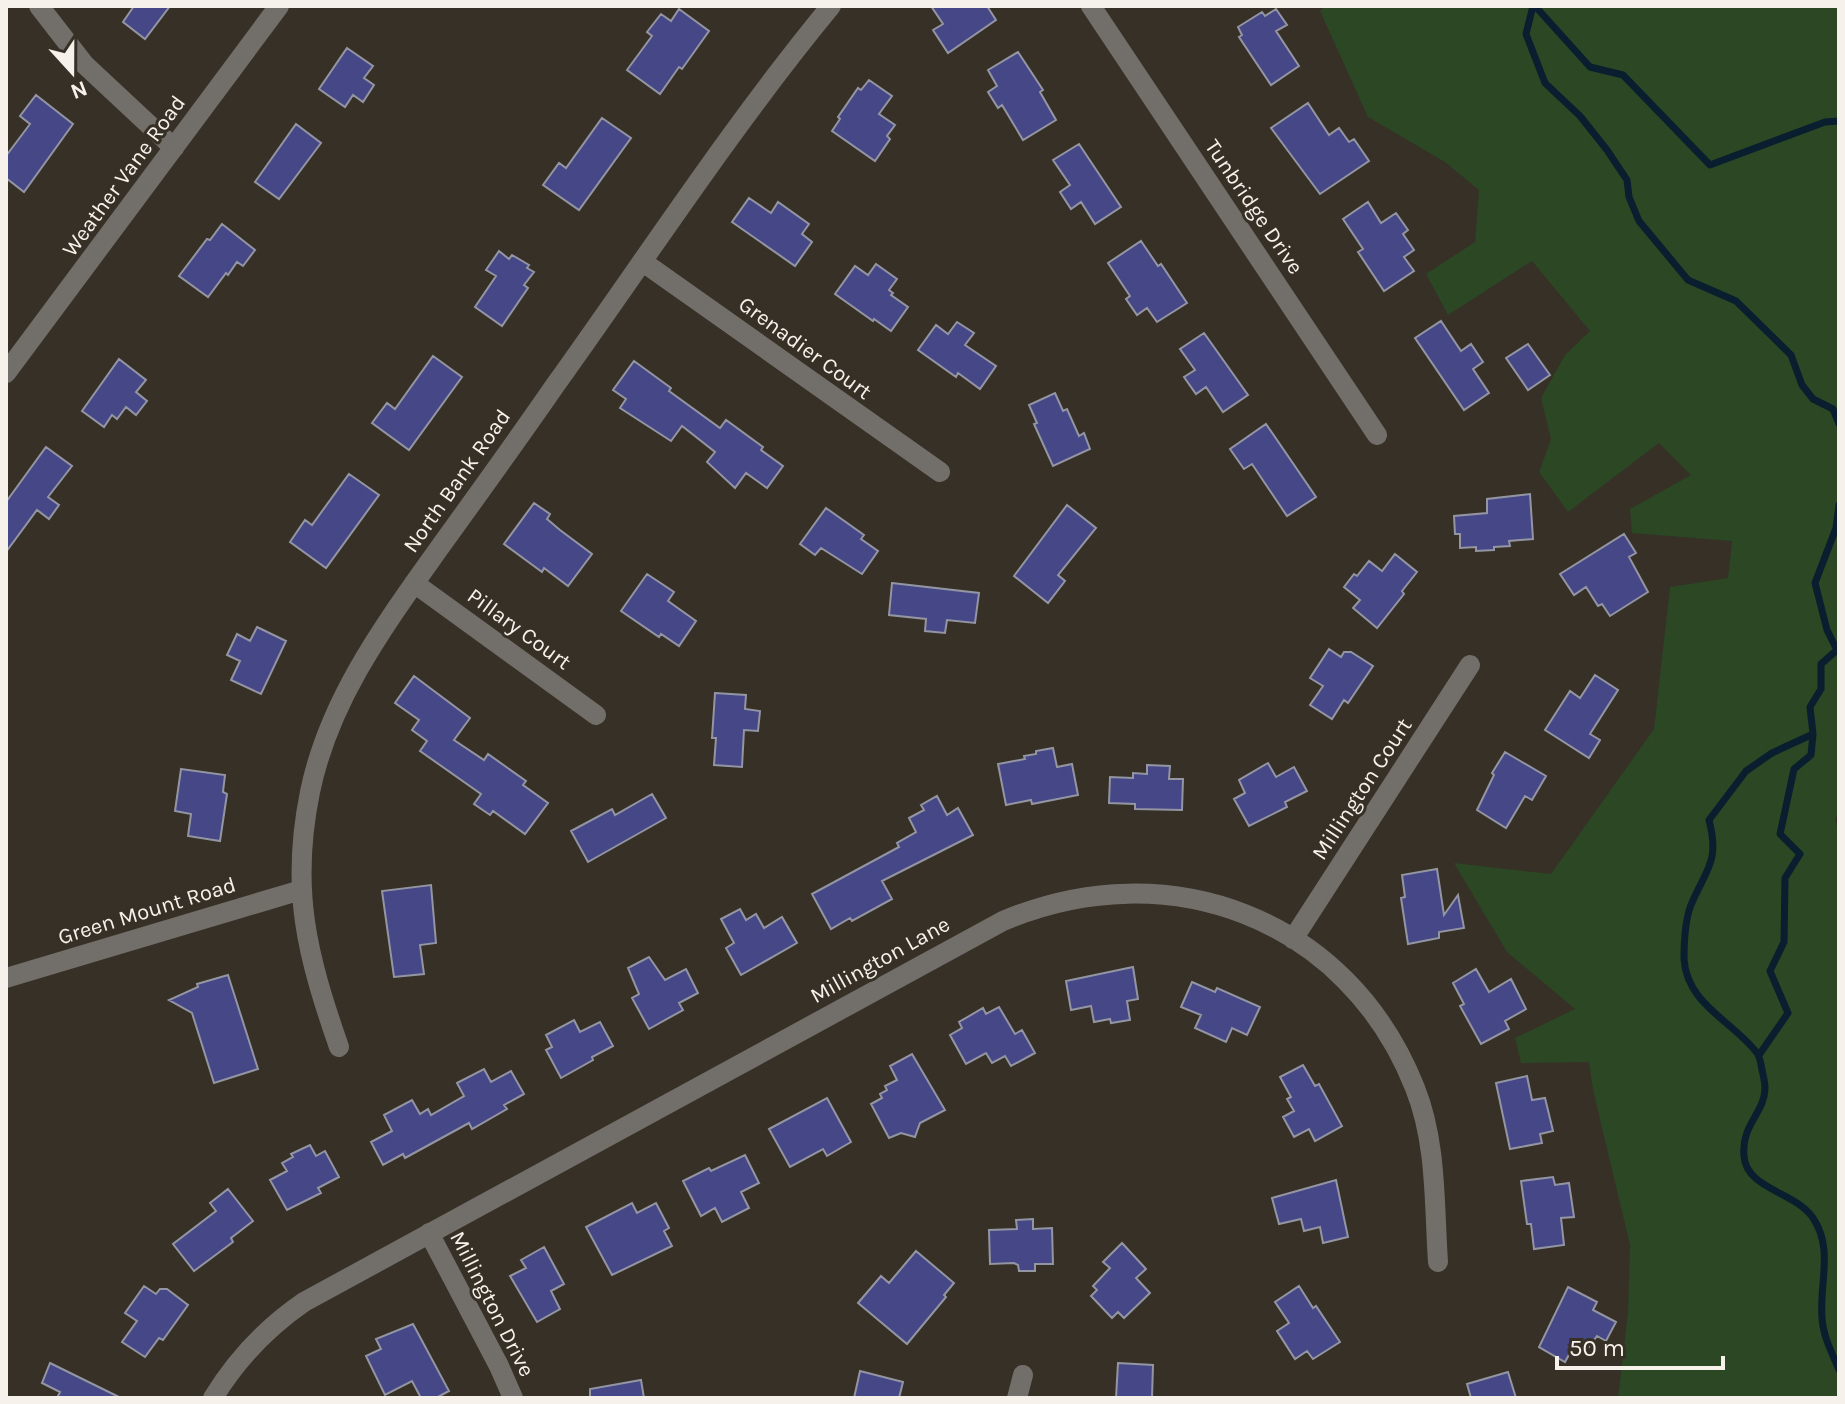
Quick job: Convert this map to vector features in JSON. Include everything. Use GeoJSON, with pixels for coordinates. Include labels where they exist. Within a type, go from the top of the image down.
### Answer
{"type":"FeatureCollection","features":[{"type":"Feature","properties":{"kind":"street"},"geometry":{"type":"LineString","coordinates":[[39,6],[84,64],[174,148]]}},
{"type":"Feature","properties":{"kind":"street","name":"Weather Vane Road"},"geometry":{"type":"LineString","coordinates":[[6,373],[279,6]]}},
{"type":"Feature","properties":{"kind":"street","name":"North Bank Road"},"geometry":{"type":"LineString","coordinates":[[339,1047],[315,977],[304,925],[302,844],[310,790],[329,728],[348,685],[414,583],[745,116],[831,6]]}},
{"type":"Feature","properties":{"kind":"street","name":"Tunbridge Drive"},"geometry":{"type":"LineString","coordinates":[[1091,6],[1377,435]]}},
{"type":"Feature","properties":{"kind":"street","name":"Grenadier Court"},"geometry":{"type":"LineString","coordinates":[[643,262],[940,472]]}},
{"type":"Feature","properties":{"kind":"street","name":"Pillary Court"},"geometry":{"type":"LineString","coordinates":[[414,583],[596,715]]}},
{"type":"Feature","properties":{"kind":"street","name":"Millington Court"},"geometry":{"type":"LineString","coordinates":[[1293,939],[1470,665]]}},
{"type":"Feature","properties":{"kind":"street","name":"Green Mount Road"},"geometry":{"type":"LineString","coordinates":[[6,978],[301,890]]}},
{"type":"Feature","properties":{"kind":"street","name":"Millington Lane"},"geometry":{"type":"LineString","coordinates":[[213,1398],[242,1356],[285,1315],[304,1302],[1003,921],[1068,898],[1105,893],[1146,892],[1185,896],[1240,911],[1293,939],[1331,967],[1378,1018],[1416,1090],[1430,1147],[1438,1262]]}},
{"type":"Feature","properties":{"kind":"street","name":"Millington Drive"},"geometry":{"type":"LineString","coordinates":[[429,1233],[513,1398]]}},
{"type":"Feature","properties":{"kind":"street"},"geometry":{"type":"LineString","coordinates":[[1017,1398],[1023,1375]]}},
{"type":"Feature","properties":{"kind":"green space"},"geometry":{"type":"Polygon","coordinates":[[[1325,6],[1839,6],[1839,813],[1835,819],[1839,835],[1839,1398],[1618,1398],[1628,1312],[1630,1245],[1589,1062],[1521,1063],[1515,1038],[1575,1009],[1507,952],[1454,863],[1551,874],[1654,729],[1670,587],[1728,578],[1732,541],[1632,533],[1630,509],[1691,475],[1659,443],[1568,512],[1539,472],[1551,439],[1541,398],[1565,355],[1590,331],[1532,261],[1448,315],[1426,274],[1475,242],[1479,190],[1445,162],[1368,117],[1320,11],[1325,6]]]}},
{"type":"Feature","properties":{"kind":"building"},"geometry":{"type":"Polygon","coordinates":[[[134,6],[170,6],[145,39],[123,22],[134,6]]]}},
{"type":"Feature","properties":{"kind":"building"},"geometry":{"type":"Polygon","coordinates":[[[931,6],[987,6],[996,20],[948,53],[933,30],[943,24],[931,6]]]}},
{"type":"Feature","properties":{"kind":"building"},"geometry":{"type":"Polygon","coordinates":[[[679,9],[709,31],[660,94],[627,70],[652,36],[647,32],[661,14],[671,21],[679,9]]]}},
{"type":"Feature","properties":{"kind":"building"},"geometry":{"type":"Polygon","coordinates":[[[1276,9],[1287,25],[1276,31],[1299,66],[1271,85],[1239,37],[1242,35],[1238,27],[1262,12],[1265,16],[1276,9]]]}},
{"type":"Feature","properties":{"kind":"building"},"geometry":{"type":"Polygon","coordinates":[[[347,48],[373,66],[364,78],[374,85],[363,102],[353,95],[345,107],[319,89],[347,48]]]}},
{"type":"Feature","properties":{"kind":"building"},"geometry":{"type":"Polygon","coordinates":[[[1018,52],[1043,90],[1040,92],[1056,120],[1023,140],[1002,105],[998,108],[988,92],[997,86],[988,70],[1018,52]]]}},
{"type":"Feature","properties":{"kind":"building"},"geometry":{"type":"Polygon","coordinates":[[[869,80],[892,96],[879,114],[895,125],[887,136],[890,139],[875,161],[832,131],[858,88],[861,90],[869,80]]]}},
{"type":"Feature","properties":{"kind":"building"},"geometry":{"type":"Polygon","coordinates":[[[36,95],[73,124],[24,192],[6,178],[6,156],[30,124],[20,116],[36,95]]]}},
{"type":"Feature","properties":{"kind":"building"},"geometry":{"type":"Polygon","coordinates":[[[1308,103],[1329,135],[1339,128],[1349,142],[1354,139],[1369,161],[1320,194],[1271,128],[1308,103]]]}},
{"type":"Feature","properties":{"kind":"building"},"geometry":{"type":"Polygon","coordinates":[[[602,118],[631,138],[579,210],[543,185],[559,163],[566,168],[602,118]]]}},
{"type":"Feature","properties":{"kind":"building"},"geometry":{"type":"Polygon","coordinates":[[[296,124],[321,143],[279,199],[255,182],[296,124]]]}},
{"type":"Feature","properties":{"kind":"building"},"geometry":{"type":"Polygon","coordinates":[[[1079,144],[1121,207],[1095,224],[1081,202],[1071,209],[1060,192],[1070,185],[1053,160],[1079,144]]]}},
{"type":"Feature","properties":{"kind":"building"},"geometry":{"type":"Polygon","coordinates":[[[749,198],[771,213],[778,202],[809,224],[802,234],[812,242],[795,266],[732,222],[749,198]]]}},
{"type":"Feature","properties":{"kind":"building"},"geometry":{"type":"Polygon","coordinates":[[[1368,202],[1381,223],[1396,213],[1408,230],[1403,234],[1414,250],[1404,257],[1414,271],[1384,291],[1358,252],[1363,249],[1343,219],[1368,202]]]}},
{"type":"Feature","properties":{"kind":"building"},"geometry":{"type":"Polygon","coordinates":[[[222,224],[255,250],[243,266],[237,262],[228,275],[226,273],[208,297],[179,276],[222,224]]]}},
{"type":"Feature","properties":{"kind":"building"},"geometry":{"type":"Polygon","coordinates":[[[1141,241],[1187,303],[1157,322],[1147,308],[1137,315],[1126,299],[1130,296],[1108,263],[1141,241]]]}},
{"type":"Feature","properties":{"kind":"building"},"geometry":{"type":"Polygon","coordinates":[[[499,251],[509,259],[512,255],[529,265],[527,268],[534,272],[524,285],[528,288],[502,326],[475,307],[496,276],[486,270],[499,251]]]}},
{"type":"Feature","properties":{"kind":"building"},"geometry":{"type":"Polygon","coordinates":[[[876,264],[897,279],[889,290],[908,307],[891,331],[835,294],[855,266],[868,275],[876,264]]]}},
{"type":"Feature","properties":{"kind":"building"},"geometry":{"type":"Polygon","coordinates":[[[1441,321],[1461,351],[1471,344],[1483,362],[1473,369],[1489,393],[1464,410],[1415,338],[1441,321]]]}},
{"type":"Feature","properties":{"kind":"building"},"geometry":{"type":"Polygon","coordinates":[[[957,322],[974,333],[965,345],[996,366],[980,389],[958,373],[956,377],[918,350],[936,325],[948,334],[957,322]]]}},
{"type":"Feature","properties":{"kind":"building"},"geometry":{"type":"Polygon","coordinates":[[[1204,333],[1248,395],[1223,412],[1206,387],[1196,394],[1184,377],[1195,370],[1180,349],[1204,333]]]}},
{"type":"Feature","properties":{"kind":"building"},"geometry":{"type":"Polygon","coordinates":[[[1528,344],[1550,375],[1528,390],[1506,358],[1528,344]]]}},
{"type":"Feature","properties":{"kind":"building"},"geometry":{"type":"Polygon","coordinates":[[[433,356],[462,377],[409,450],[372,423],[387,403],[395,409],[433,356]]]}},
{"type":"Feature","properties":{"kind":"building"},"geometry":{"type":"Polygon","coordinates":[[[119,359],[146,380],[136,392],[147,401],[136,415],[126,407],[117,419],[112,415],[104,427],[82,411],[119,359]]]}},
{"type":"Feature","properties":{"kind":"building"},"geometry":{"type":"Polygon","coordinates":[[[634,361],[720,428],[726,420],[783,466],[767,488],[746,473],[735,488],[707,462],[715,452],[682,426],[671,441],[620,408],[626,399],[613,390],[634,361]]]}},
{"type":"Feature","properties":{"kind":"building"},"geometry":{"type":"Polygon","coordinates":[[[1055,393],[1063,411],[1067,409],[1079,436],[1084,433],[1090,449],[1053,466],[1029,405],[1055,393]]]}},
{"type":"Feature","properties":{"kind":"building"},"geometry":{"type":"Polygon","coordinates":[[[1266,424],[1316,497],[1287,516],[1252,464],[1244,469],[1230,449],[1266,424]]]}},
{"type":"Feature","properties":{"kind":"building"},"geometry":{"type":"Polygon","coordinates":[[[46,447],[72,466],[48,497],[59,505],[49,519],[37,510],[6,552],[6,502],[46,447]]]}},
{"type":"Feature","properties":{"kind":"building"},"geometry":{"type":"Polygon","coordinates":[[[349,474],[379,495],[326,568],[290,542],[305,520],[312,525],[349,474]]]}},
{"type":"Feature","properties":{"kind":"building"},"geometry":{"type":"Polygon","coordinates":[[[1530,494],[1533,539],[1509,541],[1510,546],[1494,547],[1494,550],[1460,548],[1460,534],[1455,534],[1454,516],[1487,513],[1487,499],[1530,494]]]}},
{"type":"Feature","properties":{"kind":"building"},"geometry":{"type":"Polygon","coordinates":[[[534,503],[550,514],[547,519],[592,554],[568,586],[544,568],[542,572],[504,544],[534,503]]]}},
{"type":"Feature","properties":{"kind":"building"},"geometry":{"type":"Polygon","coordinates":[[[1067,505],[1096,528],[1058,575],[1065,581],[1048,603],[1014,576],[1067,505]]]}},
{"type":"Feature","properties":{"kind":"building"},"geometry":{"type":"Polygon","coordinates":[[[826,508],[864,535],[861,539],[878,551],[862,574],[821,548],[815,555],[800,544],[826,508]]]}},
{"type":"Feature","properties":{"kind":"building"},"geometry":{"type":"Polygon","coordinates":[[[1624,534],[1636,553],[1629,557],[1648,592],[1610,616],[1602,604],[1598,606],[1586,587],[1574,595],[1560,574],[1624,534]]]}},
{"type":"Feature","properties":{"kind":"building"},"geometry":{"type":"Polygon","coordinates":[[[1395,554],[1417,572],[1377,628],[1353,608],[1360,600],[1344,587],[1369,561],[1382,571],[1395,554]]]}},
{"type":"Feature","properties":{"kind":"building"},"geometry":{"type":"Polygon","coordinates":[[[647,574],[674,592],[668,601],[696,621],[679,646],[661,634],[659,637],[621,611],[647,574]]]}},
{"type":"Feature","properties":{"kind":"building"},"geometry":{"type":"Polygon","coordinates":[[[892,583],[979,593],[975,623],[947,620],[945,633],[925,631],[926,619],[889,615],[892,583]]]}},
{"type":"Feature","properties":{"kind":"building"},"geometry":{"type":"Polygon","coordinates":[[[257,627],[286,641],[261,694],[231,680],[240,661],[227,655],[237,634],[250,641],[257,627]]]}},
{"type":"Feature","properties":{"kind":"building"},"geometry":{"type":"Polygon","coordinates":[[[1329,649],[1341,657],[1344,652],[1351,652],[1373,666],[1348,703],[1344,700],[1332,719],[1310,705],[1323,686],[1310,678],[1329,649]]]}},
{"type":"Feature","properties":{"kind":"building"},"geometry":{"type":"Polygon","coordinates":[[[1595,675],[1618,690],[1590,734],[1600,740],[1589,758],[1545,730],[1570,691],[1580,698],[1595,675]]]}},
{"type":"Feature","properties":{"kind":"building"},"geometry":{"type":"Polygon","coordinates":[[[414,676],[470,718],[454,740],[484,760],[488,754],[526,781],[523,785],[548,803],[525,834],[493,811],[490,815],[474,804],[481,794],[420,751],[427,741],[412,730],[419,720],[395,703],[414,676]]]}},
{"type":"Feature","properties":{"kind":"building"},"geometry":{"type":"Polygon","coordinates":[[[715,693],[746,695],[745,709],[760,711],[758,731],[744,730],[742,767],[714,765],[715,693]]]}},
{"type":"Feature","properties":{"kind":"building"},"geometry":{"type":"Polygon","coordinates":[[[1053,748],[1057,767],[1072,764],[1078,795],[1032,804],[1031,800],[1006,805],[998,764],[1025,759],[1024,756],[1036,754],[1036,751],[1053,748]]]}},
{"type":"Feature","properties":{"kind":"building"},"geometry":{"type":"Polygon","coordinates":[[[1505,752],[1546,776],[1532,800],[1525,796],[1506,828],[1477,810],[1494,775],[1492,773],[1505,752]]]}},
{"type":"Feature","properties":{"kind":"building"},"geometry":{"type":"Polygon","coordinates":[[[1268,763],[1276,777],[1294,767],[1307,791],[1285,802],[1287,807],[1249,826],[1234,799],[1245,793],[1239,780],[1268,763]]]}},
{"type":"Feature","properties":{"kind":"building"},"geometry":{"type":"Polygon","coordinates":[[[1147,765],[1170,766],[1169,779],[1183,779],[1182,810],[1135,809],[1135,804],[1109,803],[1110,777],[1133,778],[1133,773],[1147,774],[1147,765]]]}},
{"type":"Feature","properties":{"kind":"building"},"geometry":{"type":"Polygon","coordinates":[[[181,769],[225,775],[223,792],[227,794],[220,841],[188,836],[191,814],[175,811],[181,769]]]}},
{"type":"Feature","properties":{"kind":"building"},"geometry":{"type":"Polygon","coordinates":[[[652,794],[666,818],[588,862],[571,831],[612,809],[615,815],[652,794]]]}},
{"type":"Feature","properties":{"kind":"building"},"geometry":{"type":"Polygon","coordinates":[[[937,796],[947,815],[958,808],[973,835],[882,881],[892,899],[831,929],[812,894],[899,847],[897,843],[916,832],[909,818],[924,810],[921,805],[937,796]]]}},
{"type":"Feature","properties":{"kind":"building"},"geometry":{"type":"Polygon","coordinates":[[[1437,869],[1444,915],[1458,895],[1464,928],[1439,932],[1439,938],[1408,944],[1401,898],[1405,897],[1402,875],[1437,869]]]}},
{"type":"Feature","properties":{"kind":"building"},"geometry":{"type":"Polygon","coordinates":[[[431,885],[436,943],[420,945],[424,974],[394,977],[382,891],[431,885]]]}},
{"type":"Feature","properties":{"kind":"building"},"geometry":{"type":"Polygon","coordinates":[[[740,909],[746,920],[756,914],[764,928],[782,917],[797,943],[741,975],[726,948],[734,943],[721,919],[740,909]]]}},
{"type":"Feature","properties":{"kind":"building"},"geometry":{"type":"Polygon","coordinates":[[[649,957],[665,980],[686,969],[698,993],[679,1003],[683,1010],[649,1029],[632,998],[639,994],[628,968],[649,957]]]}},
{"type":"Feature","properties":{"kind":"building"},"geometry":{"type":"Polygon","coordinates":[[[1133,967],[1138,999],[1127,1001],[1130,1020],[1094,1022],[1091,1006],[1071,1010],[1066,981],[1133,967]]]}},
{"type":"Feature","properties":{"kind":"building"},"geometry":{"type":"Polygon","coordinates":[[[1476,969],[1489,992],[1511,979],[1526,1009],[1505,1021],[1509,1029],[1481,1044],[1460,1006],[1464,1004],[1453,983],[1476,969]]]}},
{"type":"Feature","properties":{"kind":"building"},"geometry":{"type":"Polygon","coordinates":[[[228,975],[258,1069],[214,1083],[192,1013],[169,1000],[198,987],[197,984],[228,975]]]}},
{"type":"Feature","properties":{"kind":"building"},"geometry":{"type":"Polygon","coordinates":[[[1192,982],[1215,992],[1217,988],[1260,1007],[1247,1035],[1232,1028],[1226,1042],[1195,1028],[1201,1015],[1181,1007],[1192,982]]]}},
{"type":"Feature","properties":{"kind":"building"},"geometry":{"type":"Polygon","coordinates":[[[999,1007],[1015,1034],[1022,1030],[1035,1053],[1011,1066],[1005,1056],[992,1063],[986,1053],[966,1064],[950,1035],[962,1028],[959,1022],[983,1008],[986,1014],[999,1007]]]}},
{"type":"Feature","properties":{"kind":"building"},"geometry":{"type":"Polygon","coordinates":[[[574,1020],[580,1032],[600,1022],[613,1046],[561,1078],[546,1050],[552,1047],[546,1035],[574,1020]]]}},
{"type":"Feature","properties":{"kind":"building"},"geometry":{"type":"Polygon","coordinates":[[[912,1054],[945,1110],[920,1123],[915,1137],[901,1133],[889,1138],[871,1104],[882,1098],[880,1094],[887,1090],[885,1086],[897,1080],[890,1066],[912,1054]]]}},
{"type":"Feature","properties":{"kind":"building"},"geometry":{"type":"Polygon","coordinates":[[[1303,1065],[1315,1086],[1319,1084],[1342,1126],[1315,1141],[1309,1129],[1294,1137],[1283,1117],[1294,1111],[1287,1099],[1291,1097],[1280,1077],[1303,1065]]]}},
{"type":"Feature","properties":{"kind":"building"},"geometry":{"type":"Polygon","coordinates":[[[484,1069],[491,1082],[511,1071],[524,1094],[504,1105],[507,1109],[472,1129],[469,1123],[405,1158],[403,1154],[383,1165],[371,1142],[392,1131],[384,1115],[412,1100],[420,1114],[428,1109],[431,1115],[464,1096],[457,1083],[484,1069]]]}},
{"type":"Feature","properties":{"kind":"building"},"geometry":{"type":"Polygon","coordinates":[[[1527,1076],[1532,1100],[1545,1098],[1553,1131],[1540,1134],[1542,1143],[1510,1149],[1496,1083],[1527,1076]]]}},
{"type":"Feature","properties":{"kind":"building"},"geometry":{"type":"Polygon","coordinates":[[[827,1098],[851,1142],[827,1156],[823,1149],[790,1167],[769,1129],[827,1098]]]}},
{"type":"Feature","properties":{"kind":"building"},"geometry":{"type":"Polygon","coordinates":[[[310,1145],[316,1156],[325,1151],[339,1177],[318,1188],[321,1193],[287,1210],[270,1180],[287,1171],[282,1163],[293,1157],[291,1154],[310,1145]]]}},
{"type":"Feature","properties":{"kind":"building"},"geometry":{"type":"Polygon","coordinates":[[[745,1155],[759,1183],[741,1192],[749,1208],[722,1222],[715,1208],[701,1216],[683,1181],[745,1155]]]}},
{"type":"Feature","properties":{"kind":"building"},"geometry":{"type":"Polygon","coordinates":[[[1553,1177],[1555,1185],[1569,1183],[1574,1217],[1561,1218],[1564,1245],[1534,1249],[1521,1181],[1553,1177]]]}},
{"type":"Feature","properties":{"kind":"building"},"geometry":{"type":"Polygon","coordinates":[[[1336,1180],[1348,1237],[1323,1243],[1320,1227],[1304,1231],[1301,1219],[1279,1224],[1272,1198],[1336,1180]]]}},
{"type":"Feature","properties":{"kind":"building"},"geometry":{"type":"Polygon","coordinates":[[[228,1189],[253,1221],[231,1238],[233,1242],[194,1271],[173,1244],[216,1211],[210,1203],[228,1189]]]}},
{"type":"Feature","properties":{"kind":"building"},"geometry":{"type":"Polygon","coordinates":[[[632,1203],[637,1213],[656,1203],[669,1228],[664,1231],[672,1246],[612,1275],[586,1227],[632,1203]]]}},
{"type":"Feature","properties":{"kind":"building"},"geometry":{"type":"Polygon","coordinates":[[[1033,1219],[1033,1229],[1052,1228],[1053,1264],[1035,1264],[1035,1271],[1019,1271],[1014,1263],[990,1264],[989,1230],[1017,1229],[1016,1220],[1033,1219]]]}},
{"type":"Feature","properties":{"kind":"building"},"geometry":{"type":"Polygon","coordinates":[[[1122,1243],[1146,1269],[1136,1278],[1150,1293],[1124,1318],[1118,1312],[1112,1318],[1091,1296],[1097,1290],[1093,1286],[1110,1268],[1103,1262],[1122,1243]]]}},
{"type":"Feature","properties":{"kind":"building"},"geometry":{"type":"Polygon","coordinates":[[[544,1247],[564,1284],[551,1291],[560,1309],[537,1322],[510,1276],[526,1268],[521,1260],[544,1247]]]}},
{"type":"Feature","properties":{"kind":"building"},"geometry":{"type":"Polygon","coordinates":[[[916,1251],[954,1283],[907,1344],[858,1303],[881,1276],[889,1283],[916,1251]]]}},
{"type":"Feature","properties":{"kind":"building"},"geometry":{"type":"Polygon","coordinates":[[[144,1286],[156,1294],[160,1289],[167,1289],[188,1305],[163,1340],[159,1338],[145,1357],[122,1342],[137,1321],[125,1313],[144,1286]]]}},
{"type":"Feature","properties":{"kind":"building"},"geometry":{"type":"Polygon","coordinates":[[[1299,1286],[1340,1342],[1313,1359],[1307,1351],[1295,1359],[1277,1331],[1289,1323],[1275,1302],[1299,1286]]]}},
{"type":"Feature","properties":{"kind":"building"},"geometry":{"type":"Polygon","coordinates":[[[1568,1287],[1597,1302],[1593,1310],[1616,1322],[1606,1341],[1597,1336],[1589,1347],[1577,1340],[1565,1362],[1539,1347],[1568,1287]]]}},
{"type":"Feature","properties":{"kind":"building"},"geometry":{"type":"Polygon","coordinates":[[[413,1324],[449,1391],[436,1398],[421,1398],[412,1381],[385,1395],[366,1356],[381,1349],[376,1339],[413,1324]]]}},
{"type":"Feature","properties":{"kind":"building"},"geometry":{"type":"Polygon","coordinates":[[[50,1363],[121,1398],[57,1398],[60,1392],[42,1383],[50,1363]]]}},
{"type":"Feature","properties":{"kind":"building"},"geometry":{"type":"Polygon","coordinates":[[[1118,1363],[1153,1365],[1152,1398],[1116,1398],[1118,1363]]]}},
{"type":"Feature","properties":{"kind":"building"},"geometry":{"type":"Polygon","coordinates":[[[860,1371],[903,1382],[899,1398],[854,1398],[860,1371]]]}},
{"type":"Feature","properties":{"kind":"building"},"geometry":{"type":"Polygon","coordinates":[[[1508,1372],[1516,1398],[1471,1398],[1467,1384],[1508,1372]]]}},
{"type":"Feature","properties":{"kind":"building"},"geometry":{"type":"Polygon","coordinates":[[[641,1380],[644,1398],[590,1398],[590,1389],[641,1380]]]}},
{"type":"Feature","properties":{"kind":"waterway"},"geometry":{"type":"LineString","coordinates":[[1533,6],[1526,34],[1545,83],[1580,116],[1607,150],[1627,180],[1629,197],[1639,221],[1688,280],[1736,301],[1791,355],[1802,385],[1813,399],[1833,409],[1839,424]]}},
{"type":"Feature","properties":{"kind":"waterway"},"geometry":{"type":"LineString","coordinates":[[1535,6],[1590,67],[1623,75],[1710,165],[1825,122],[1839,121]]}},
{"type":"Feature","properties":{"kind":"waterway"},"geometry":{"type":"LineString","coordinates":[[1839,505],[1836,528],[1815,583],[1827,630],[1837,650],[1821,664],[1821,689],[1810,707],[1813,734],[1772,753],[1746,771],[1709,820],[1712,856],[1689,911],[1684,959],[1687,975],[1702,1001],[1759,1056],[1765,1083],[1764,1097],[1746,1135],[1744,1156],[1753,1176],[1805,1209],[1819,1230],[1824,1254],[1823,1325],[1839,1370]]}},
{"type":"Feature","properties":{"kind":"waterway"},"geometry":{"type":"LineString","coordinates":[[1759,1055],[1788,1013],[1770,971],[1784,942],[1785,878],[1800,854],[1780,834],[1794,769],[1811,755],[1813,734]]}}]}
